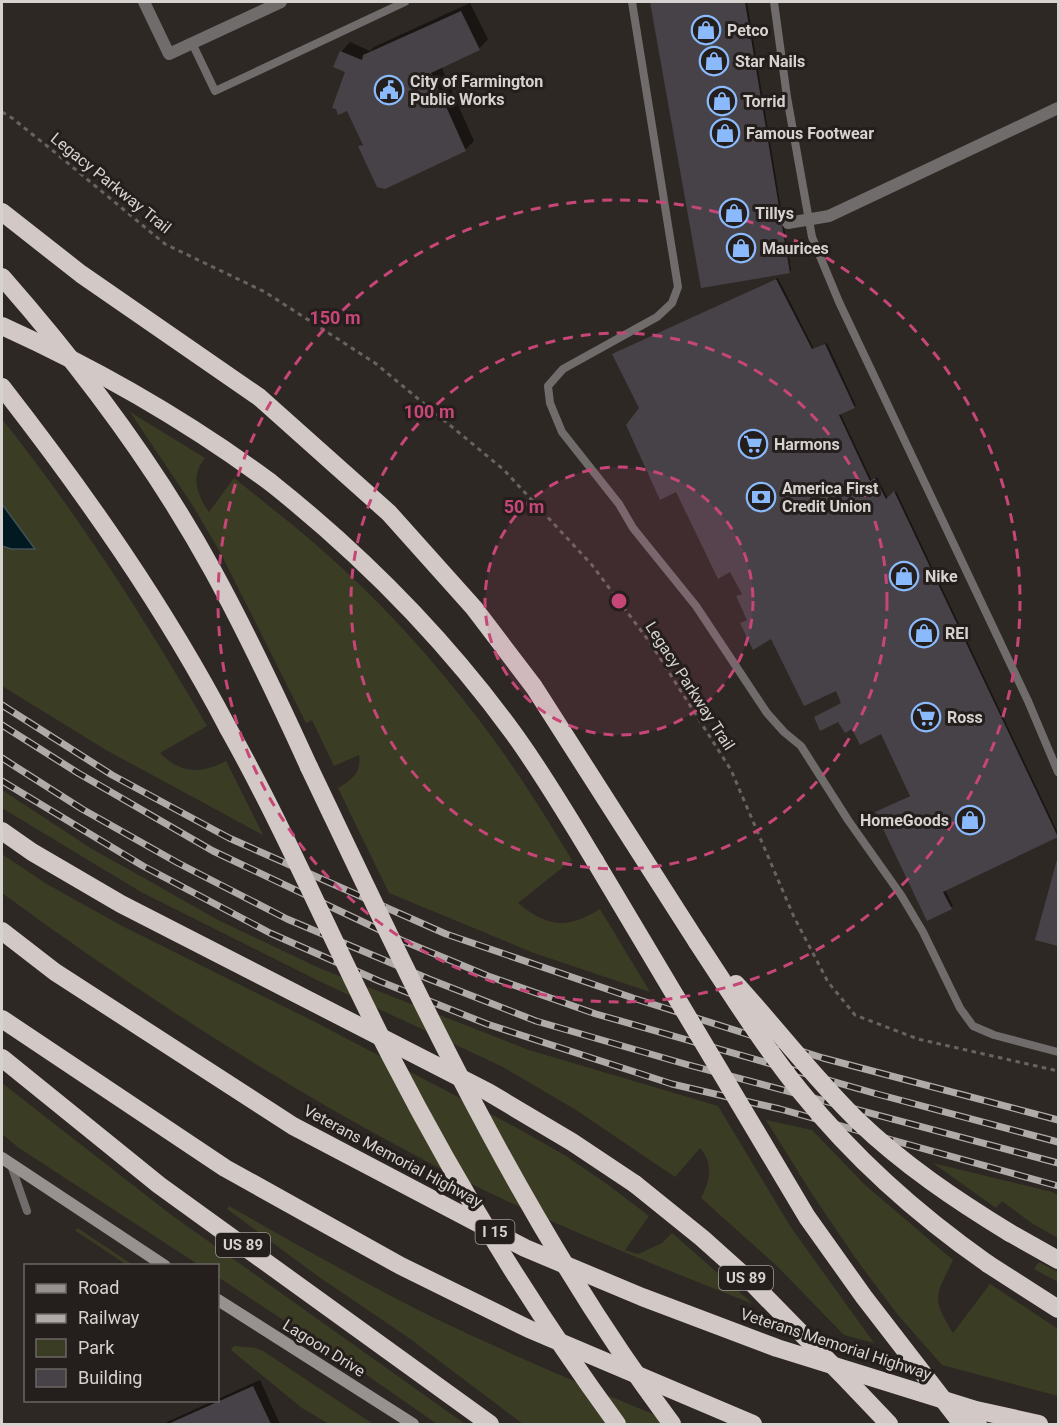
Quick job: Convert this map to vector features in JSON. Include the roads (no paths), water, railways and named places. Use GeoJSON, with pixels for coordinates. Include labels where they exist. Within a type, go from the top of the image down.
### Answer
{"type":"FeatureCollection","features":[{"type":"Feature","properties":{"kind":"highway"},"geometry":{"type":"LineString","coordinates":[[2,212],[81,274],[259,397],[389,513],[474,608],[534,687],[697,942],[780,1064],[821,1116],[869,1166],[939,1229],[987,1264],[1059,1309]]}},
{"type":"Feature","properties":{"kind":"highway"},"geometry":{"type":"LineString","coordinates":[[2,277],[88,380],[163,488],[213,570],[473,1104],[534,1214],[592,1310],[672,1425]]}},
{"type":"Feature","properties":{"kind":"highway"},"geometry":{"type":"LineString","coordinates":[[2,326],[142,396],[224,448],[270,482],[368,566],[456,660],[515,735],[595,861],[807,1217],[851,1280],[962,1425]]}},
{"type":"Feature","properties":{"kind":"highway"},"geometry":{"type":"LineString","coordinates":[[2,387],[60,462],[135,568],[187,652],[263,794],[390,1056],[435,1140],[534,1306],[617,1425]]}},
{"type":"Feature","properties":{"kind":"highway","name":"US 89"},"geometry":{"type":"LineString","coordinates":[[2,831],[32,852],[121,904],[488,1092],[572,1142],[635,1184],[702,1238],[750,1281],[849,1382],[880,1425]]}},
{"type":"Feature","properties":{"kind":"highway","name":"Veterans Memorial Highway"},"geometry":{"type":"LineString","coordinates":[[2,931],[55,972],[293,1126],[525,1248],[777,1348],[976,1410],[1040,1425]]}},
{"type":"Feature","properties":{"kind":"highway"},"geometry":{"type":"LineString","coordinates":[[697,942],[764,1014],[809,1070],[858,1120],[900,1157],[940,1188],[1010,1233],[1059,1260]]}},
{"type":"Feature","properties":{"kind":"highway"},"geometry":{"type":"LineString","coordinates":[[2,1019],[225,1167],[401,1266],[529,1329],[753,1425]]}},
{"type":"Feature","properties":{"kind":"highway","name":"US 89"},"geometry":{"type":"LineString","coordinates":[[2,1058],[159,1185],[490,1425]]}},
{"type":"Feature","properties":{"kind":"highway"},"geometry":{"type":"LineString","coordinates":[[928,1379],[978,1425]]}},
{"type":"Feature","properties":{"kind":"highway"},"geometry":{"type":"LineString","coordinates":[[849,1382],[889,1425]]}},
{"type":"Feature","properties":{"kind":"street"},"geometry":{"type":"LineString","coordinates":[[144,2],[169,54],[281,2]]}},
{"type":"Feature","properties":{"kind":"street"},"geometry":{"type":"LineString","coordinates":[[788,224],[829,216],[1059,108]]}},
{"type":"Feature","properties":{"kind":"street"},"geometry":{"type":"LineString","coordinates":[[6,1161],[162,1264]]}},
{"type":"Feature","properties":{"kind":"street","name":"Lagoon Drive"},"geometry":{"type":"LineString","coordinates":[[219,1301],[413,1425]]}},
{"type":"Feature","properties":{"kind":"lane"},"geometry":{"type":"LineString","coordinates":[[192,43],[215,91],[405,2]]}},
{"type":"Feature","properties":{"kind":"lane"},"geometry":{"type":"LineString","coordinates":[[632,2],[678,287],[672,303],[657,316],[563,369],[548,386],[550,403],[562,432],[619,504],[633,528],[696,606],[767,713],[801,746],[848,820],[901,896],[923,932],[960,1008],[973,1026],[994,1035],[1059,1052]]}},
{"type":"Feature","properties":{"kind":"lane"},"geometry":{"type":"LineString","coordinates":[[774,2],[787,97],[812,237],[824,269],[1028,701],[1059,772]]}},
{"type":"Feature","properties":{"kind":"lane"},"geometry":{"type":"LineString","coordinates":[[6,1161],[27,1211]]}},
{"type":"Feature","properties":{"kind":"water"},"geometry":{"type":"Polygon","coordinates":[[[2,504],[35,549],[11,549],[2,546],[2,504]]]}},
{"type":"Feature","properties":{"kind":"railway"},"geometry":{"type":"LineString","coordinates":[[2,705],[112,775],[229,838],[446,934],[633,998],[823,1058],[1058,1120]]}},
{"type":"Feature","properties":{"kind":"railway"},"geometry":{"type":"LineString","coordinates":[[2,725],[78,773],[213,851],[401,940],[488,976],[596,1014],[877,1094],[1058,1142]]}},
{"type":"Feature","properties":{"kind":"railway"},"geometry":{"type":"LineString","coordinates":[[2,758],[82,809],[178,863],[287,919],[536,1021],[685,1064],[1058,1163]]}},
{"type":"Feature","properties":{"kind":"railway"},"geometry":{"type":"LineString","coordinates":[[2,781],[143,866],[270,933],[379,981],[487,1024],[672,1084],[780,1109],[1058,1186]]}},
{"type":"Feature","properties":{"kind":"place","name":"Petco"},"geometry":{"type":"Point","coordinates":[706,30]}},
{"type":"Feature","properties":{"kind":"place","name":"Star Nails"},"geometry":{"type":"Point","coordinates":[714,61]}},
{"type":"Feature","properties":{"kind":"place","name":"City of Farmington Public Works"},"geometry":{"type":"Point","coordinates":[389,90]}},
{"type":"Feature","properties":{"kind":"place","name":"Torrid"},"geometry":{"type":"Point","coordinates":[722,101]}},
{"type":"Feature","properties":{"kind":"place","name":"Famous Footwear"},"geometry":{"type":"Point","coordinates":[725,133]}},
{"type":"Feature","properties":{"kind":"place","name":"Tillys"},"geometry":{"type":"Point","coordinates":[734,213]}},
{"type":"Feature","properties":{"kind":"place","name":"Maurices"},"geometry":{"type":"Point","coordinates":[741,248]}},
{"type":"Feature","properties":{"kind":"place","name":"Harmons"},"geometry":{"type":"Point","coordinates":[753,444]}},
{"type":"Feature","properties":{"kind":"place","name":"America First Credit Union"},"geometry":{"type":"Point","coordinates":[761,497]}},
{"type":"Feature","properties":{"kind":"place","name":"Nike"},"geometry":{"type":"Point","coordinates":[904,576]}},
{"type":"Feature","properties":{"kind":"place","name":"REI"},"geometry":{"type":"Point","coordinates":[924,633]}},
{"type":"Feature","properties":{"kind":"place","name":"Ross"},"geometry":{"type":"Point","coordinates":[926,717]}},
{"type":"Feature","properties":{"kind":"place","name":"HomeGoods"},"geometry":{"type":"Point","coordinates":[970,820]}}]}
